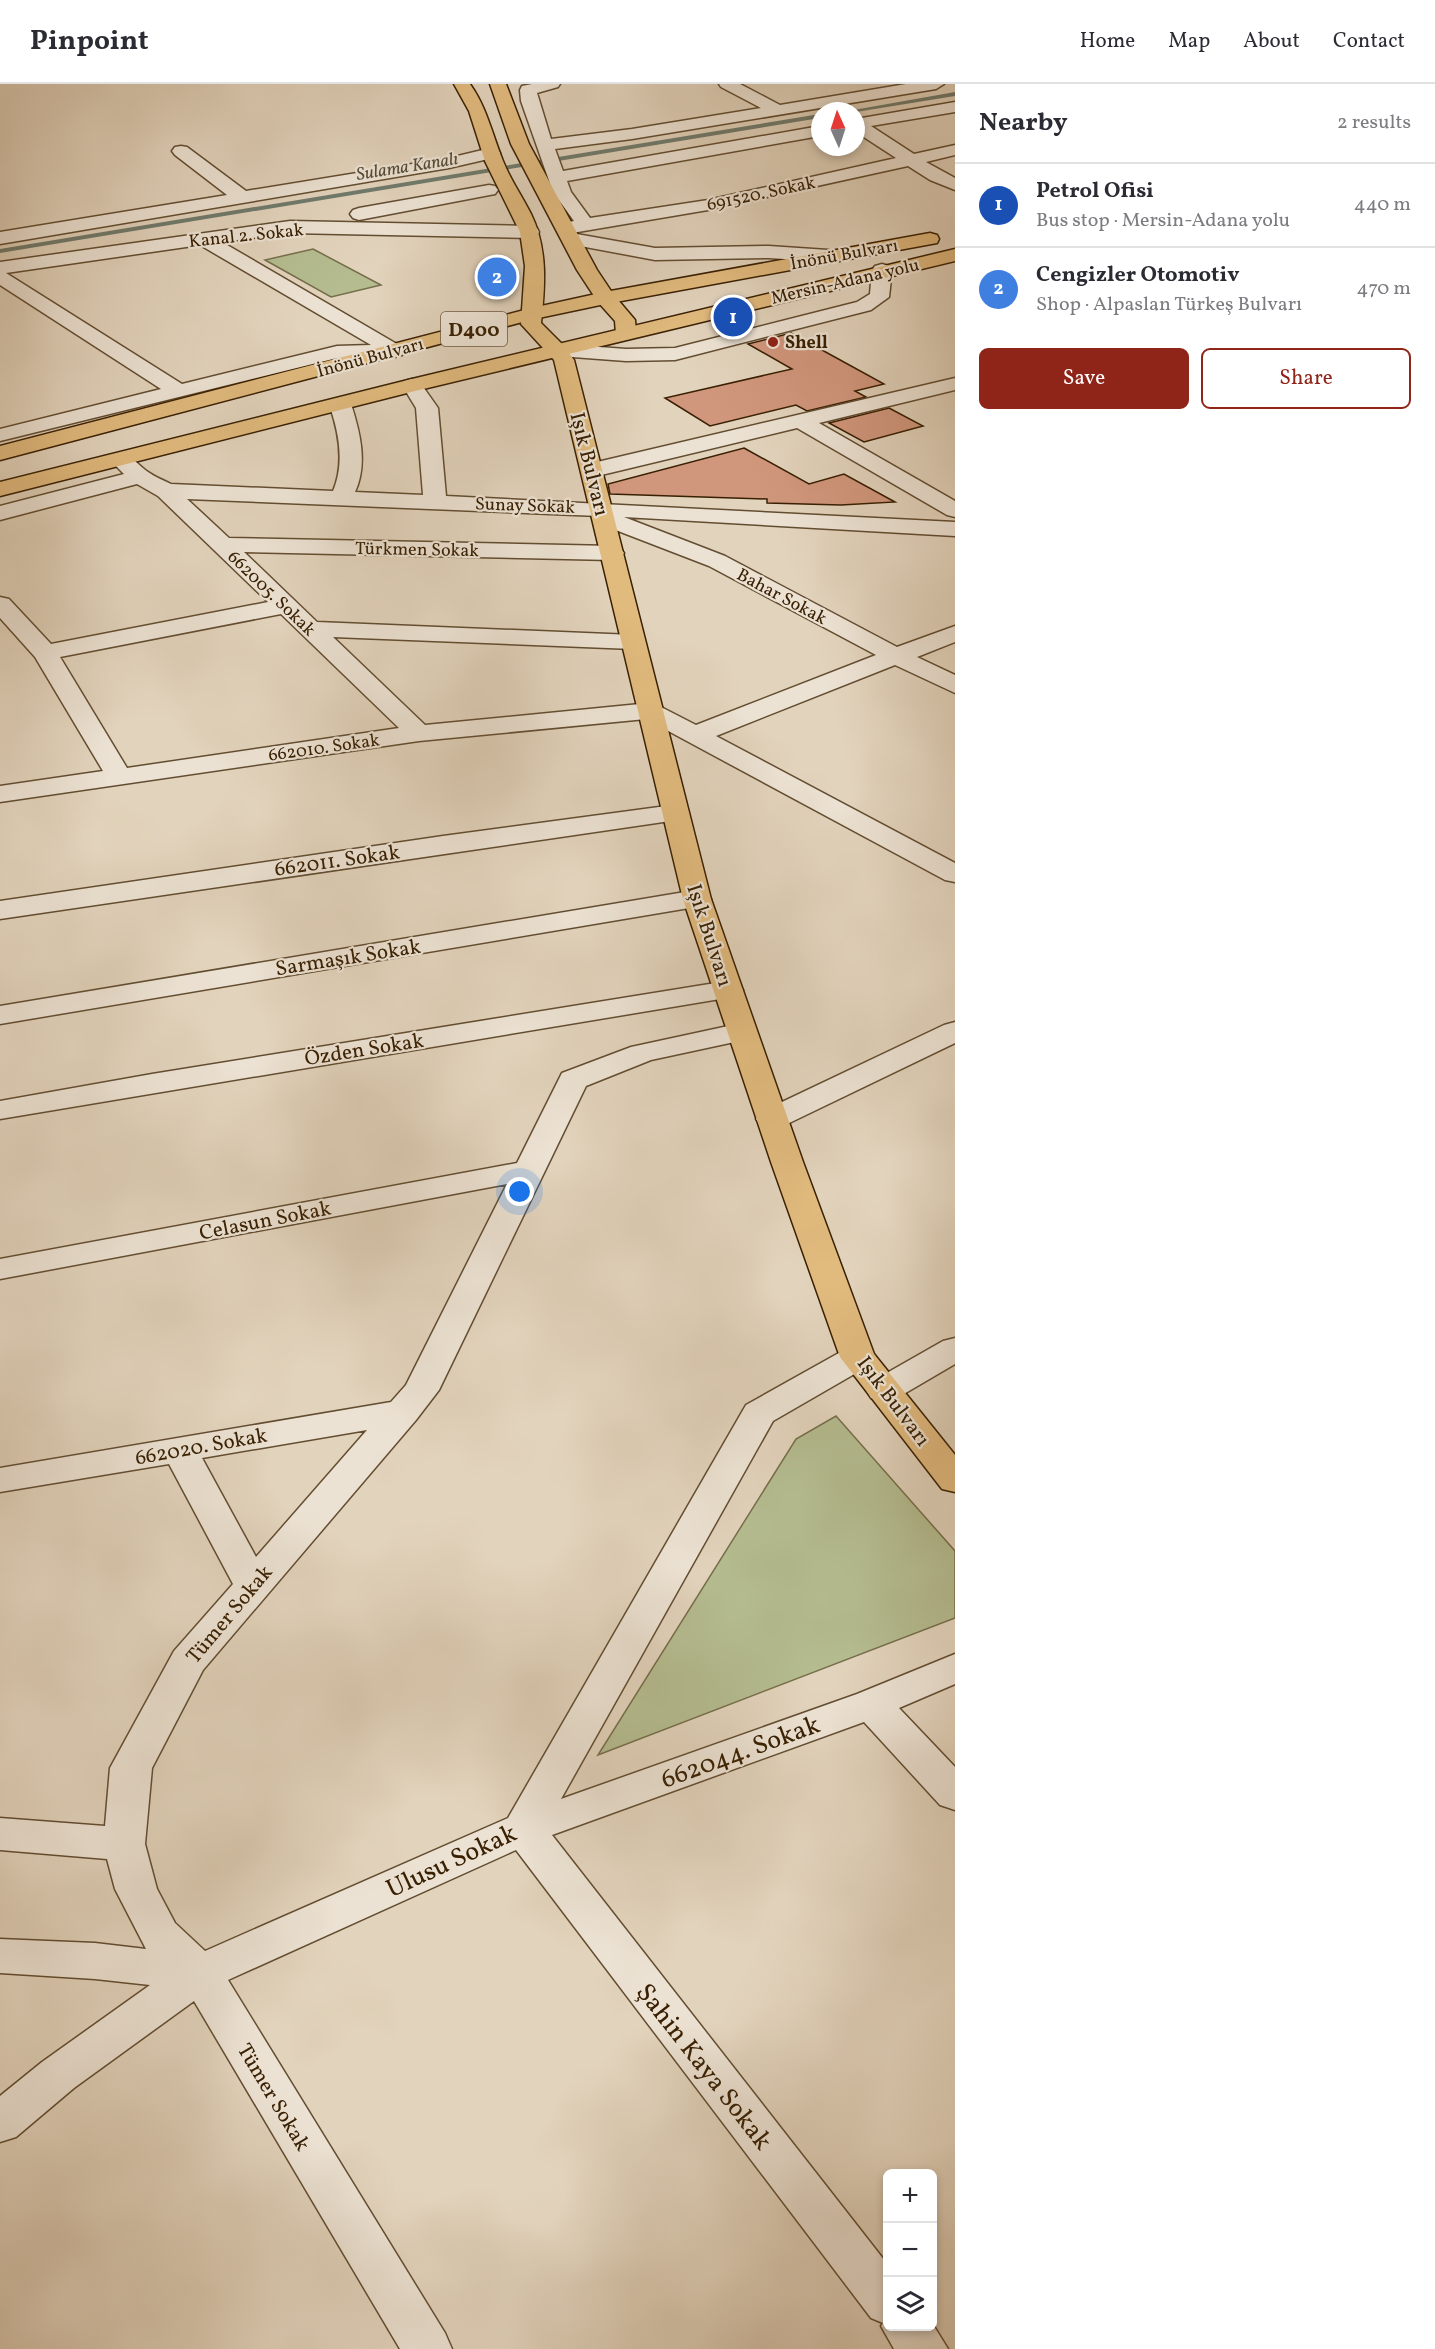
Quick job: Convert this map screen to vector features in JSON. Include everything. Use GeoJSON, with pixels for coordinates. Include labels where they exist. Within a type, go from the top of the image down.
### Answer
{"type":"FeatureCollection","features":[{"type":"Feature","properties":{"kind":"main road"},"geometry":{"type":"LineString","coordinates":[[500,86],[520,144],[552,176],[604,298],[625,320],[626,334]]}},
{"type":"Feature","properties":{"kind":"main road"},"geometry":{"type":"LineString","coordinates":[[465,88],[488,170],[520,232],[534,273],[531,324],[542,338],[559,350]]}},
{"type":"Feature","properties":{"kind":"main road","name":"İnönü Bulvarı"},"geometry":{"type":"LineString","coordinates":[[0,453],[532,314],[604,298],[946,236]]}},
{"type":"Feature","properties":{"kind":"main road","name":"Mersin-Adana yolu"},"geometry":{"type":"LineString","coordinates":[[559,350],[882,270],[955,255]]}},
{"type":"Feature","properties":{"kind":"main road","name":"İnönü Bulvarı"},"geometry":{"type":"LineString","coordinates":[[0,489],[559,350]]}},
{"type":"Feature","properties":{"kind":"main road","name":"Işık Bulvarı"},"geometry":{"type":"LineString","coordinates":[[559,350],[593,470],[674,813],[697,899],[772,1119],[858,1357],[955,1480]]}},
{"type":"Feature","properties":{"kind":"street"},"geometry":{"type":"LineString","coordinates":[[552,84],[528,90],[529,101],[547,150],[552,176],[811,133]]}},
{"type":"Feature","properties":{"kind":"street"},"geometry":{"type":"LineString","coordinates":[[727,84],[778,110]]}},
{"type":"Feature","properties":{"kind":"street"},"geometry":{"type":"LineString","coordinates":[[547,150],[895,87],[936,84]]}},
{"type":"Feature","properties":{"kind":"street"},"geometry":{"type":"LineString","coordinates":[[865,122],[955,107]]}},
{"type":"Feature","properties":{"kind":"street"},"geometry":{"type":"LineString","coordinates":[[865,130],[911,160],[955,184]]}},
{"type":"Feature","properties":{"kind":"street","name":"691520. Sokak"},"geometry":{"type":"LineString","coordinates":[[574,230],[708,205],[955,150]]}},
{"type":"Feature","properties":{"kind":"street"},"geometry":{"type":"LineString","coordinates":[[181,151],[242,197]]}},
{"type":"Feature","properties":{"kind":"street"},"geometry":{"type":"LineString","coordinates":[[0,238],[242,197],[488,170]]}},
{"type":"Feature","properties":{"kind":"street"},"geometry":{"type":"LineString","coordinates":[[290,227],[488,170]]}},
{"type":"Feature","properties":{"kind":"street","name":"Kanal 2. Sokak"},"geometry":{"type":"LineString","coordinates":[[0,268],[290,227],[520,232]]}},
{"type":"Feature","properties":{"kind":"street"},"geometry":{"type":"LineString","coordinates":[[574,230],[616,249],[655,254],[769,252],[828,256]]}},
{"type":"Feature","properties":{"kind":"street"},"geometry":{"type":"LineString","coordinates":[[203,239],[395,351]]}},
{"type":"Feature","properties":{"kind":"street"},"geometry":{"type":"LineString","coordinates":[[559,350],[626,355],[675,354],[791,326],[864,306],[879,297],[882,270]]}},
{"type":"Feature","properties":{"kind":"street"},"geometry":{"type":"LineString","coordinates":[[0,277],[177,390]]}},
{"type":"Feature","properties":{"kind":"street"},"geometry":{"type":"LineString","coordinates":[[0,435],[337,352],[395,351]]}},
{"type":"Feature","properties":{"kind":"street"},"geometry":{"type":"LineString","coordinates":[[593,470],[955,384]]}},
{"type":"Feature","properties":{"kind":"street"},"geometry":{"type":"LineString","coordinates":[[412,385],[427,408],[435,502]]}},
{"type":"Feature","properties":{"kind":"street"},"geometry":{"type":"LineString","coordinates":[[340,404],[351,434],[349,484],[341,498]]}},
{"type":"Feature","properties":{"kind":"street"},"geometry":{"type":"LineString","coordinates":[[801,421],[955,510]]}},
{"type":"Feature","properties":{"kind":"street","name":"662005. Sokak"},"geometry":{"type":"LineString","coordinates":[[121,460],[140,477],[166,491],[418,733]]}},
{"type":"Feature","properties":{"kind":"street"},"geometry":{"type":"LineString","coordinates":[[0,513],[140,477]]}},
{"type":"Feature","properties":{"kind":"street","name":"Sunay Sokak"},"geometry":{"type":"LineString","coordinates":[[166,491],[435,502],[603,513],[955,529]]}},
{"type":"Feature","properties":{"kind":"street","name":"Bahar Sokak"},"geometry":{"type":"LineString","coordinates":[[603,513],[717,561],[955,685]]}},
{"type":"Feature","properties":{"kind":"street","name":"Türkmen Sokak"},"geometry":{"type":"LineString","coordinates":[[221,545],[612,553]]}},
{"type":"Feature","properties":{"kind":"street"},"geometry":{"type":"LineString","coordinates":[[0,604],[45,653],[119,776]]}},
{"type":"Feature","properties":{"kind":"street"},"geometry":{"type":"LineString","coordinates":[[45,653],[284,606]]}},
{"type":"Feature","properties":{"kind":"street"},"geometry":{"type":"LineString","coordinates":[[310,629],[633,642]]}},
{"type":"Feature","properties":{"kind":"street"},"geometry":{"type":"LineString","coordinates":[[695,735],[955,633]]}},
{"type":"Feature","properties":{"kind":"street"},"geometry":{"type":"LineString","coordinates":[[650,711],[955,874]]}},
{"type":"Feature","properties":{"kind":"street","name":"662010. Sokak"},"geometry":{"type":"LineString","coordinates":[[0,794],[418,733],[650,711]]}},
{"type":"Feature","properties":{"kind":"street","name":"662011. Sokak"},"geometry":{"type":"LineString","coordinates":[[0,910],[431,846],[674,813]]}},
{"type":"Feature","properties":{"kind":"street","name":"Sarmaşık Sokak"},"geometry":{"type":"LineString","coordinates":[[0,1015],[697,899]]}},
{"type":"Feature","properties":{"kind":"street","name":"Özden Sokak"},"geometry":{"type":"LineString","coordinates":[[0,1110],[152,1083],[728,990]]}},
{"type":"Feature","properties":{"kind":"street"},"geometry":{"type":"LineString","coordinates":[[772,1119],[955,1031]]}},
{"type":"Feature","properties":{"kind":"street","name":"Tümer Sokak"},"geometry":{"type":"LineString","coordinates":[[427,2349],[200,1973],[159,1935],[136,1889],[124,1844],[131,1768],[188,1661],[421,1390],[573,1080],[642,1053],[742,1032]]}},
{"type":"Feature","properties":{"kind":"street","name":"Celasun Sokak"},"geometry":{"type":"LineString","coordinates":[[0,1269],[530,1170]]}},
{"type":"Feature","properties":{"kind":"street"},"geometry":{"type":"LineString","coordinates":[[884,1390],[955,1349]]}},
{"type":"Feature","properties":{"kind":"street","name":"Ulusu Sokak"},"geometry":{"type":"LineString","coordinates":[[0,2123],[58,2075],[200,1973],[523,1829],[759,1413],[858,1357]]}},
{"type":"Feature","properties":{"kind":"street","name":"662020. Sokak"},"geometry":{"type":"LineString","coordinates":[[0,1480],[403,1412]]}},
{"type":"Feature","properties":{"kind":"street"},"geometry":{"type":"LineString","coordinates":[[179,1449],[253,1586]]}},
{"type":"Feature","properties":{"kind":"street","name":"662044. Sokak"},"geometry":{"type":"LineString","coordinates":[[523,1829],[871,1704],[955,1668]]}},
{"type":"Feature","properties":{"kind":"street"},"geometry":{"type":"LineString","coordinates":[[871,1704],[955,1794]]}},
{"type":"Feature","properties":{"kind":"street","name":"Şahin Kaya Sokak"},"geometry":{"type":"LineString","coordinates":[[523,1829],[883,2297]]}},
{"type":"Feature","properties":{"kind":"street"},"geometry":{"type":"LineString","coordinates":[[0,1834],[124,1844]]}},
{"type":"Feature","properties":{"kind":"street"},"geometry":{"type":"LineString","coordinates":[[0,1956],[95,1962],[200,1973]]}},
{"type":"Feature","properties":{"kind":"street"},"geometry":{"type":"LineString","coordinates":[[910,2331],[923,2349]]}},
{"type":"Feature","properties":{"kind":"green space"},"geometry":{"type":"Polygon","coordinates":[[[313,249],[381,285],[331,297],[265,260],[313,249]]]}},
{"type":"Feature","properties":{"kind":"green space"},"geometry":{"type":"Polygon","coordinates":[[[836,1416],[955,1551],[955,1618],[598,1755],[796,1439],[836,1416]]]}},
{"type":"Feature","properties":{"kind":"building"},"geometry":{"type":"Polygon","coordinates":[[[791,333],[884,384],[855,391],[866,397],[807,411],[796,405],[710,426],[665,398],[792,369],[748,344],[791,333]]]}},
{"type":"Feature","properties":{"kind":"building"},"geometry":{"type":"Polygon","coordinates":[[[889,408],[923,426],[864,442],[829,423],[889,408]]]}},
{"type":"Feature","properties":{"kind":"building"},"geometry":{"type":"Polygon","coordinates":[[[744,448],[809,484],[844,474],[895,502],[841,505],[767,503],[767,499],[610,494],[608,484],[744,448]]]}},
{"type":"Feature","properties":{"kind":"waterway","name":"Sulama Kanalı"},"geometry":{"type":"LineString","coordinates":[[865,109],[955,94]]}},
{"type":"Feature","properties":{"kind":"waterway","name":"Sulama Kanalı"},"geometry":{"type":"LineString","coordinates":[[0,251],[811,117]]}},
{"type":"Feature","properties":{"kind":"place","name":"Cengizler Otomotiv"},"geometry":{"type":"Point","coordinates":[497,277]}},
{"type":"Feature","properties":{"kind":"place","name":"Petrol Ofisi"},"geometry":{"type":"Point","coordinates":[733,317]}},
{"type":"Feature","properties":{"kind":"place","name":"Shell"},"geometry":{"type":"Point","coordinates":[773,342]}}]}
